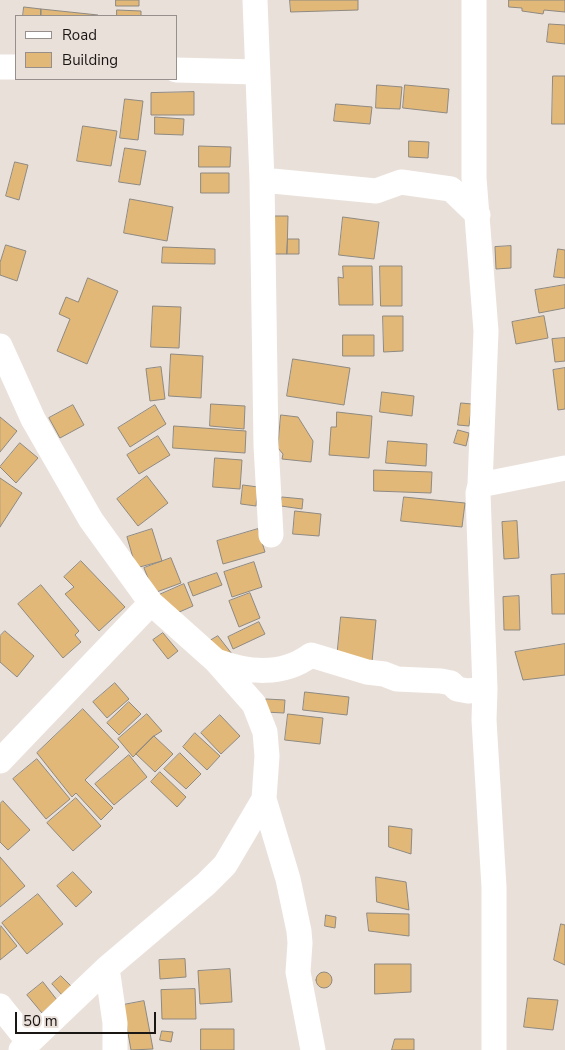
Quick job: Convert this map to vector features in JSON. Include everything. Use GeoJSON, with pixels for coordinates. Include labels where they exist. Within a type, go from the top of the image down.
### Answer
{"type":"FeatureCollection","features":[{"type":"Feature","properties":{"kind":"street"},"geometry":{"type":"LineString","coordinates":[[255,0],[262,180],[266,445],[271,536]]}},
{"type":"Feature","properties":{"kind":"street"},"geometry":{"type":"LineString","coordinates":[[474,0],[474,178],[486,331],[480,485],[478,493],[485,689],[484,720],[494,887],[494,1050]]}},
{"type":"Feature","properties":{"kind":"street"},"geometry":{"type":"LineString","coordinates":[[0,67],[15,67]]}},
{"type":"Feature","properties":{"kind":"street"},"geometry":{"type":"LineString","coordinates":[[178,70],[257,72]]}},
{"type":"Feature","properties":{"kind":"street"},"geometry":{"type":"LineString","coordinates":[[262,180],[376,190],[401,182],[451,189],[478,215]]}},
{"type":"Feature","properties":{"kind":"street"},"geometry":{"type":"LineString","coordinates":[[0,346],[33,419],[75,494],[151,603],[216,661],[254,704],[265,732],[267,756],[264,799],[288,879],[299,931],[298,972],[313,1050]]}},
{"type":"Feature","properties":{"kind":"street"},"geometry":{"type":"LineString","coordinates":[[480,485],[565,468]]}},
{"type":"Feature","properties":{"kind":"street"},"geometry":{"type":"LineString","coordinates":[[0,761],[151,603]]}},
{"type":"Feature","properties":{"kind":"street"},"geometry":{"type":"LineString","coordinates":[[216,661],[241,668],[276,671],[298,665],[311,656],[397,679],[441,681],[451,683],[457,689],[468,691],[485,689]]}},
{"type":"Feature","properties":{"kind":"street"},"geometry":{"type":"LineString","coordinates":[[0,1006],[25,1046],[108,968],[206,884],[225,865],[264,799]]}},
{"type":"Feature","properties":{"kind":"street"},"geometry":{"type":"LineString","coordinates":[[108,968],[116,1024],[115,1050]]}},
{"type":"Feature","properties":{"kind":"building"},"geometry":{"type":"Polygon","coordinates":[[[116,0],[139,0],[139,6],[116,6],[116,0]]]}},
{"type":"Feature","properties":{"kind":"building"},"geometry":{"type":"Polygon","coordinates":[[[290,0],[358,0],[358,10],[291,12],[290,0]]]}},
{"type":"Feature","properties":{"kind":"building"},"geometry":{"type":"Polygon","coordinates":[[[509,0],[565,0],[565,12],[544,10],[543,14],[522,11],[522,8],[509,7],[509,0]]]}},
{"type":"Feature","properties":{"kind":"building"},"geometry":{"type":"Polygon","coordinates":[[[24,7],[41,9],[41,15],[23,15],[24,7]]]}},
{"type":"Feature","properties":{"kind":"building"},"geometry":{"type":"Polygon","coordinates":[[[41,9],[98,15],[41,15],[41,9]]]}},
{"type":"Feature","properties":{"kind":"building"},"geometry":{"type":"Polygon","coordinates":[[[117,10],[141,11],[141,15],[117,15],[117,10]]]}},
{"type":"Feature","properties":{"kind":"building"},"geometry":{"type":"Polygon","coordinates":[[[549,24],[565,25],[565,44],[547,42],[549,24]]]}},
{"type":"Feature","properties":{"kind":"building"},"geometry":{"type":"Polygon","coordinates":[[[553,76],[565,76],[565,124],[552,124],[553,76]]]}},
{"type":"Feature","properties":{"kind":"building"},"geometry":{"type":"Polygon","coordinates":[[[377,85],[402,87],[400,109],[376,108],[377,85]]]}},
{"type":"Feature","properties":{"kind":"building"},"geometry":{"type":"Polygon","coordinates":[[[405,85],[449,89],[447,113],[403,108],[405,85]]]}},
{"type":"Feature","properties":{"kind":"building"},"geometry":{"type":"Polygon","coordinates":[[[194,92],[194,115],[151,115],[151,93],[194,92]]]}},
{"type":"Feature","properties":{"kind":"building"},"geometry":{"type":"Polygon","coordinates":[[[125,99],[143,101],[138,140],[120,138],[125,99]]]}},
{"type":"Feature","properties":{"kind":"building"},"geometry":{"type":"Polygon","coordinates":[[[336,104],[372,107],[370,124],[334,121],[336,104]]]}},
{"type":"Feature","properties":{"kind":"building"},"geometry":{"type":"Polygon","coordinates":[[[155,117],[184,119],[183,135],[155,134],[155,117]]]}},
{"type":"Feature","properties":{"kind":"building"},"geometry":{"type":"Polygon","coordinates":[[[83,126],[117,131],[111,166],[77,161],[83,126]]]}},
{"type":"Feature","properties":{"kind":"building"},"geometry":{"type":"Polygon","coordinates":[[[409,141],[429,142],[428,158],[409,157],[409,141]]]}},
{"type":"Feature","properties":{"kind":"building"},"geometry":{"type":"Polygon","coordinates":[[[199,146],[231,147],[230,167],[199,167],[199,146]]]}},
{"type":"Feature","properties":{"kind":"building"},"geometry":{"type":"Polygon","coordinates":[[[125,148],[146,151],[140,185],[119,182],[125,148]]]}},
{"type":"Feature","properties":{"kind":"building"},"geometry":{"type":"Polygon","coordinates":[[[15,162],[28,165],[19,200],[6,196],[15,162]]]}},
{"type":"Feature","properties":{"kind":"building"},"geometry":{"type":"Polygon","coordinates":[[[201,173],[229,173],[229,193],[201,193],[201,173]]]}},
{"type":"Feature","properties":{"kind":"building"},"geometry":{"type":"Polygon","coordinates":[[[130,199],[173,207],[167,241],[124,233],[130,199]]]}},
{"type":"Feature","properties":{"kind":"building"},"geometry":{"type":"Polygon","coordinates":[[[274,216],[288,216],[287,254],[273,254],[274,216]]]}},
{"type":"Feature","properties":{"kind":"building"},"geometry":{"type":"Polygon","coordinates":[[[343,217],[379,222],[374,259],[339,255],[343,217]]]}},
{"type":"Feature","properties":{"kind":"building"},"geometry":{"type":"Polygon","coordinates":[[[288,239],[299,239],[299,254],[287,254],[288,239]]]}},
{"type":"Feature","properties":{"kind":"building"},"geometry":{"type":"Polygon","coordinates":[[[6,245],[26,251],[17,281],[0,275],[0,263],[6,245]]]}},
{"type":"Feature","properties":{"kind":"building"},"geometry":{"type":"Polygon","coordinates":[[[511,246],[511,268],[496,269],[495,247],[511,246]]]}},
{"type":"Feature","properties":{"kind":"building"},"geometry":{"type":"Polygon","coordinates":[[[163,247],[215,249],[215,264],[162,263],[163,247]]]}},
{"type":"Feature","properties":{"kind":"building"},"geometry":{"type":"Polygon","coordinates":[[[558,249],[565,250],[565,278],[554,277],[558,249]]]}},
{"type":"Feature","properties":{"kind":"building"},"geometry":{"type":"Polygon","coordinates":[[[343,266],[372,266],[373,305],[339,305],[338,277],[343,278],[343,266]]]}},
{"type":"Feature","properties":{"kind":"building"},"geometry":{"type":"Polygon","coordinates":[[[380,266],[402,266],[402,306],[381,306],[380,266]]]}},
{"type":"Feature","properties":{"kind":"building"},"geometry":{"type":"Polygon","coordinates":[[[88,278],[118,291],[87,364],[57,351],[70,319],[59,314],[66,297],[78,302],[88,278]]]}},
{"type":"Feature","properties":{"kind":"building"},"geometry":{"type":"Polygon","coordinates":[[[565,285],[565,308],[539,313],[535,290],[565,285]]]}},
{"type":"Feature","properties":{"kind":"building"},"geometry":{"type":"Polygon","coordinates":[[[153,306],[181,307],[179,348],[151,347],[153,306]]]}},
{"type":"Feature","properties":{"kind":"building"},"geometry":{"type":"Polygon","coordinates":[[[383,316],[403,316],[403,351],[384,352],[383,316]]]}},
{"type":"Feature","properties":{"kind":"building"},"geometry":{"type":"Polygon","coordinates":[[[544,316],[548,338],[516,344],[512,322],[544,316]]]}},
{"type":"Feature","properties":{"kind":"building"},"geometry":{"type":"Polygon","coordinates":[[[343,335],[374,335],[374,356],[343,356],[343,335]]]}},
{"type":"Feature","properties":{"kind":"building"},"geometry":{"type":"Polygon","coordinates":[[[565,338],[565,361],[555,362],[552,339],[565,338]]]}},
{"type":"Feature","properties":{"kind":"building"},"geometry":{"type":"Polygon","coordinates":[[[171,354],[203,356],[201,398],[169,396],[171,354]]]}},
{"type":"Feature","properties":{"kind":"building"},"geometry":{"type":"Polygon","coordinates":[[[293,359],[350,368],[344,405],[287,396],[293,359]]]}},
{"type":"Feature","properties":{"kind":"building"},"geometry":{"type":"Polygon","coordinates":[[[161,367],[165,399],[150,401],[146,369],[161,367]]]}},
{"type":"Feature","properties":{"kind":"building"},"geometry":{"type":"Polygon","coordinates":[[[565,368],[565,409],[558,410],[553,370],[565,368]]]}},
{"type":"Feature","properties":{"kind":"building"},"geometry":{"type":"Polygon","coordinates":[[[382,392],[414,396],[412,416],[380,412],[382,392]]]}},
{"type":"Feature","properties":{"kind":"building"},"geometry":{"type":"Polygon","coordinates":[[[461,403],[472,404],[469,426],[458,425],[461,403]]]}},
{"type":"Feature","properties":{"kind":"building"},"geometry":{"type":"Polygon","coordinates":[[[211,404],[245,406],[244,429],[210,426],[211,404]]]}},
{"type":"Feature","properties":{"kind":"building"},"geometry":{"type":"Polygon","coordinates":[[[73,405],[84,425],[60,438],[49,418],[73,405]]]}},
{"type":"Feature","properties":{"kind":"building"},"geometry":{"type":"Polygon","coordinates":[[[155,405],[166,424],[130,447],[118,428],[155,405]]]}},
{"type":"Feature","properties":{"kind":"building"},"geometry":{"type":"Polygon","coordinates":[[[337,412],[372,416],[369,458],[329,455],[331,427],[336,427],[337,412]]]}},
{"type":"Feature","properties":{"kind":"building"},"geometry":{"type":"Polygon","coordinates":[[[281,415],[298,417],[313,441],[311,462],[282,459],[283,454],[278,448],[281,415]]]}},
{"type":"Feature","properties":{"kind":"building"},"geometry":{"type":"Polygon","coordinates":[[[0,417],[17,431],[0,452],[0,417]]]}},
{"type":"Feature","properties":{"kind":"building"},"geometry":{"type":"Polygon","coordinates":[[[174,426],[246,431],[245,453],[173,448],[174,426]]]}},
{"type":"Feature","properties":{"kind":"building"},"geometry":{"type":"Polygon","coordinates":[[[458,430],[469,433],[466,446],[454,443],[458,430]]]}},
{"type":"Feature","properties":{"kind":"building"},"geometry":{"type":"Polygon","coordinates":[[[158,436],[170,455],[139,474],[127,455],[158,436]]]}},
{"type":"Feature","properties":{"kind":"building"},"geometry":{"type":"Polygon","coordinates":[[[388,441],[427,444],[426,466],[386,463],[388,441]]]}},
{"type":"Feature","properties":{"kind":"building"},"geometry":{"type":"Polygon","coordinates":[[[20,443],[38,458],[16,483],[0,467],[20,443]]]}},
{"type":"Feature","properties":{"kind":"building"},"geometry":{"type":"Polygon","coordinates":[[[215,458],[242,460],[240,489],[213,487],[215,458]]]}},
{"type":"Feature","properties":{"kind":"building"},"geometry":{"type":"Polygon","coordinates":[[[374,470],[432,472],[431,493],[374,491],[374,470]]]}},
{"type":"Feature","properties":{"kind":"building"},"geometry":{"type":"Polygon","coordinates":[[[147,476],[168,503],[138,526],[117,499],[147,476]]]}},
{"type":"Feature","properties":{"kind":"building"},"geometry":{"type":"Polygon","coordinates":[[[0,478],[22,493],[0,527],[0,478]]]}},
{"type":"Feature","properties":{"kind":"building"},"geometry":{"type":"Polygon","coordinates":[[[243,485],[258,487],[256,506],[241,504],[243,485]]]}},
{"type":"Feature","properties":{"kind":"building"},"geometry":{"type":"Polygon","coordinates":[[[282,497],[303,499],[302,509],[281,506],[282,497]]]}},
{"type":"Feature","properties":{"kind":"building"},"geometry":{"type":"Polygon","coordinates":[[[404,497],[465,503],[462,527],[401,521],[404,497]]]}},
{"type":"Feature","properties":{"kind":"building"},"geometry":{"type":"Polygon","coordinates":[[[295,511],[321,514],[319,536],[293,534],[295,511]]]}},
{"type":"Feature","properties":{"kind":"building"},"geometry":{"type":"Polygon","coordinates":[[[517,521],[519,558],[504,559],[502,522],[517,521]]]}},
{"type":"Feature","properties":{"kind":"building"},"geometry":{"type":"Polygon","coordinates":[[[152,529],[162,561],[136,568],[127,537],[152,529]]]}},
{"type":"Feature","properties":{"kind":"building"},"geometry":{"type":"Polygon","coordinates":[[[258,529],[265,552],[223,564],[217,541],[258,529]]]}},
{"type":"Feature","properties":{"kind":"building"},"geometry":{"type":"Polygon","coordinates":[[[171,558],[181,583],[154,593],[144,568],[171,558]]]}},
{"type":"Feature","properties":{"kind":"building"},"geometry":{"type":"Polygon","coordinates":[[[81,561],[125,607],[99,631],[65,594],[74,587],[64,577],[81,561]]]}},
{"type":"Feature","properties":{"kind":"building"},"geometry":{"type":"Polygon","coordinates":[[[254,562],[262,587],[232,597],[224,572],[254,562]]]}},
{"type":"Feature","properties":{"kind":"building"},"geometry":{"type":"Polygon","coordinates":[[[217,573],[222,585],[193,596],[188,583],[217,573]]]}},
{"type":"Feature","properties":{"kind":"building"},"geometry":{"type":"Polygon","coordinates":[[[565,574],[565,614],[552,614],[551,575],[565,574]]]}},
{"type":"Feature","properties":{"kind":"building"},"geometry":{"type":"Polygon","coordinates":[[[184,584],[193,606],[168,617],[159,595],[184,584]]]}},
{"type":"Feature","properties":{"kind":"building"},"geometry":{"type":"Polygon","coordinates":[[[41,585],[79,631],[75,635],[81,642],[63,658],[18,604],[41,585]]]}},
{"type":"Feature","properties":{"kind":"building"},"geometry":{"type":"Polygon","coordinates":[[[250,593],[260,618],[239,627],[229,601],[250,593]]]}},
{"type":"Feature","properties":{"kind":"building"},"geometry":{"type":"Polygon","coordinates":[[[519,596],[520,630],[504,630],[503,597],[519,596]]]}},
{"type":"Feature","properties":{"kind":"building"},"geometry":{"type":"Polygon","coordinates":[[[341,617],[376,620],[372,662],[337,658],[341,617]]]}},
{"type":"Feature","properties":{"kind":"building"},"geometry":{"type":"Polygon","coordinates":[[[259,622],[265,634],[233,649],[228,637],[259,622]]]}},
{"type":"Feature","properties":{"kind":"building"},"geometry":{"type":"Polygon","coordinates":[[[5,631],[34,656],[17,677],[0,662],[0,636],[5,631]]]}},
{"type":"Feature","properties":{"kind":"building"},"geometry":{"type":"Polygon","coordinates":[[[163,633],[178,651],[168,659],[153,640],[163,633]]]}},
{"type":"Feature","properties":{"kind":"building"},"geometry":{"type":"Polygon","coordinates":[[[218,636],[232,654],[222,661],[208,642],[218,636]]]}},
{"type":"Feature","properties":{"kind":"building"},"geometry":{"type":"Polygon","coordinates":[[[565,644],[565,675],[523,680],[515,652],[565,644]]]}},
{"type":"Feature","properties":{"kind":"building"},"geometry":{"type":"Polygon","coordinates":[[[115,683],[129,699],[107,718],[93,702],[115,683]]]}},
{"type":"Feature","properties":{"kind":"building"},"geometry":{"type":"Polygon","coordinates":[[[305,692],[349,697],[347,715],[303,710],[305,692]]]}},
{"type":"Feature","properties":{"kind":"building"},"geometry":{"type":"Polygon","coordinates":[[[266,699],[285,700],[284,713],[265,712],[266,699]]]}},
{"type":"Feature","properties":{"kind":"building"},"geometry":{"type":"Polygon","coordinates":[[[129,702],[141,714],[119,735],[107,723],[129,702]]]}},
{"type":"Feature","properties":{"kind":"building"},"geometry":{"type":"Polygon","coordinates":[[[83,709],[119,747],[85,780],[113,808],[101,820],[76,793],[72,797],[37,753],[83,709]]]}},
{"type":"Feature","properties":{"kind":"building"},"geometry":{"type":"Polygon","coordinates":[[[147,714],[162,731],[154,736],[133,757],[118,739],[147,714]]]}},
{"type":"Feature","properties":{"kind":"building"},"geometry":{"type":"Polygon","coordinates":[[[288,714],[323,718],[320,744],[285,740],[288,714]]]}},
{"type":"Feature","properties":{"kind":"building"},"geometry":{"type":"Polygon","coordinates":[[[220,715],[240,736],[221,754],[201,733],[220,715]]]}},
{"type":"Feature","properties":{"kind":"building"},"geometry":{"type":"Polygon","coordinates":[[[195,733],[220,756],[207,770],[183,747],[195,733]]]}},
{"type":"Feature","properties":{"kind":"building"},"geometry":{"type":"Polygon","coordinates":[[[154,736],[173,754],[155,772],[136,754],[154,736]]]}},
{"type":"Feature","properties":{"kind":"building"},"geometry":{"type":"Polygon","coordinates":[[[180,753],[201,774],[186,789],[164,769],[180,753]]]}},
{"type":"Feature","properties":{"kind":"building"},"geometry":{"type":"Polygon","coordinates":[[[129,755],[147,777],[114,805],[95,784],[129,755]]]}},
{"type":"Feature","properties":{"kind":"building"},"geometry":{"type":"Polygon","coordinates":[[[37,759],[70,799],[46,819],[13,779],[37,759]]]}},
{"type":"Feature","properties":{"kind":"building"},"geometry":{"type":"Polygon","coordinates":[[[160,772],[186,797],[177,807],[151,782],[160,772]]]}},
{"type":"Feature","properties":{"kind":"building"},"geometry":{"type":"Polygon","coordinates":[[[76,798],[101,826],[73,851],[47,823],[76,798]]]}},
{"type":"Feature","properties":{"kind":"building"},"geometry":{"type":"Polygon","coordinates":[[[3,801],[30,830],[8,850],[0,842],[0,804],[3,801]]]}},
{"type":"Feature","properties":{"kind":"building"},"geometry":{"type":"Polygon","coordinates":[[[389,826],[412,829],[411,854],[389,847],[389,826]]]}},
{"type":"Feature","properties":{"kind":"building"},"geometry":{"type":"Polygon","coordinates":[[[0,857],[25,886],[0,907],[0,857]]]}},
{"type":"Feature","properties":{"kind":"building"},"geometry":{"type":"Polygon","coordinates":[[[73,872],[92,892],[76,907],[57,886],[73,872]]]}},
{"type":"Feature","properties":{"kind":"building"},"geometry":{"type":"Polygon","coordinates":[[[376,877],[406,882],[409,910],[377,902],[376,877]]]}},
{"type":"Feature","properties":{"kind":"building"},"geometry":{"type":"Polygon","coordinates":[[[38,894],[63,924],[27,954],[2,923],[38,894]]]}},
{"type":"Feature","properties":{"kind":"building"},"geometry":{"type":"Polygon","coordinates":[[[367,913],[409,914],[409,936],[369,931],[367,913]]]}},
{"type":"Feature","properties":{"kind":"building"},"geometry":{"type":"Polygon","coordinates":[[[326,915],[336,917],[335,928],[325,926],[326,915]]]}},
{"type":"Feature","properties":{"kind":"building"},"geometry":{"type":"Polygon","coordinates":[[[561,924],[565,925],[565,965],[554,960],[561,924]]]}},
{"type":"Feature","properties":{"kind":"building"},"geometry":{"type":"Polygon","coordinates":[[[0,927],[17,946],[0,960],[0,927]]]}},
{"type":"Feature","properties":{"kind":"building"},"geometry":{"type":"Polygon","coordinates":[[[185,959],[186,977],[160,979],[159,960],[185,959]]]}},
{"type":"Feature","properties":{"kind":"building"},"geometry":{"type":"Polygon","coordinates":[[[375,964],[411,964],[411,992],[375,994],[375,964]]]}},
{"type":"Feature","properties":{"kind":"building"},"geometry":{"type":"Polygon","coordinates":[[[230,969],[232,1002],[200,1004],[198,971],[230,969]]]}},
{"type":"Feature","properties":{"kind":"building"},"geometry":{"type":"Polygon","coordinates":[[[321,972],[327,972],[332,977],[330,986],[321,988],[316,983],[316,977],[321,972]]]}},
{"type":"Feature","properties":{"kind":"building"},"geometry":{"type":"Polygon","coordinates":[[[61,976],[71,986],[62,995],[52,984],[61,976]]]}},
{"type":"Feature","properties":{"kind":"building"},"geometry":{"type":"Polygon","coordinates":[[[43,982],[57,1000],[42,1013],[27,995],[43,982]]]}},
{"type":"Feature","properties":{"kind":"building"},"geometry":{"type":"Polygon","coordinates":[[[195,989],[196,1019],[162,1019],[161,990],[195,989]]]}},
{"type":"Feature","properties":{"kind":"building"},"geometry":{"type":"Polygon","coordinates":[[[528,998],[558,1000],[553,1030],[524,1027],[528,998]]]}},
{"type":"Feature","properties":{"kind":"building"},"geometry":{"type":"Polygon","coordinates":[[[144,1001],[153,1049],[131,1050],[123,1005],[144,1001]]]}},
{"type":"Feature","properties":{"kind":"building"},"geometry":{"type":"Polygon","coordinates":[[[201,1029],[234,1029],[234,1050],[201,1050],[201,1029]]]}},
{"type":"Feature","properties":{"kind":"building"},"geometry":{"type":"Polygon","coordinates":[[[162,1031],[173,1032],[171,1042],[160,1040],[162,1031]]]}},
{"type":"Feature","properties":{"kind":"building"},"geometry":{"type":"Polygon","coordinates":[[[395,1039],[414,1039],[414,1050],[392,1050],[395,1039]]]}}]}
